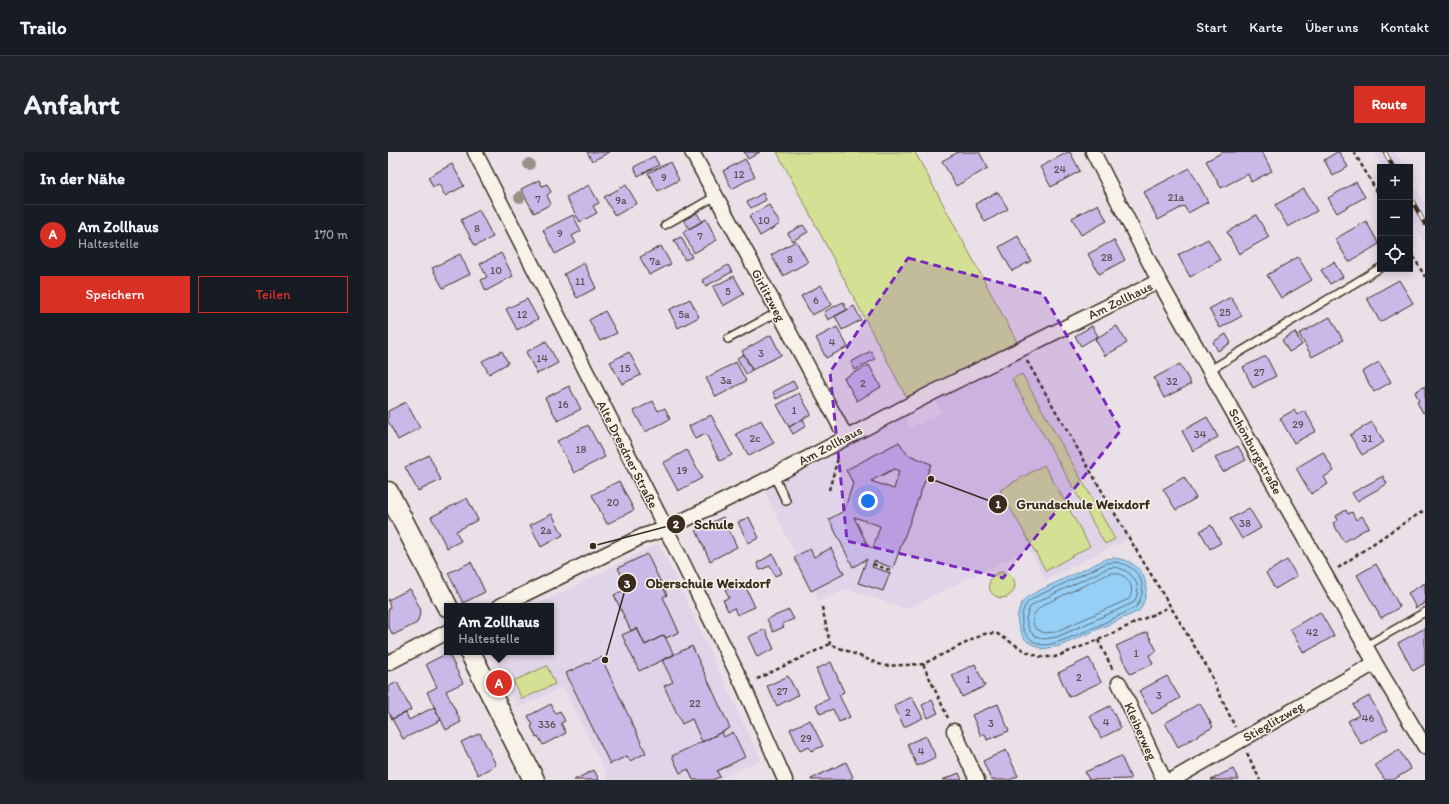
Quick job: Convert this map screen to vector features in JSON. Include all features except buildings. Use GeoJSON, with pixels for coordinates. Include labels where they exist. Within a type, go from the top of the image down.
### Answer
{"type":"FeatureCollection","features":[{"type":"Feature","properties":{"kind":"main road"},"geometry":{"type":"LineString","coordinates":[[388,492],[445,603]]}},
{"type":"Feature","properties":{"kind":"main road"},"geometry":{"type":"LineString","coordinates":[[472,655],[534,780]]}},
{"type":"Feature","properties":{"kind":"street","name":"Alte Dresdner Straße"},"geometry":{"type":"LineString","coordinates":[[475,152],[744,685],[785,780]]}},
{"type":"Feature","properties":{"kind":"street","name":"Girlitzweg"},"geometry":{"type":"LineString","coordinates":[[692,152],[846,437]]}},
{"type":"Feature","properties":{"kind":"street","name":"Schönburgstraße"},"geometry":{"type":"LineString","coordinates":[[1093,152],[1159,281],[1375,662],[1425,747]]}},
{"type":"Feature","properties":{"kind":"street","name":"Am Zollhaus"},"geometry":{"type":"LineString","coordinates":[[506,603],[643,536],[666,529],[774,476],[846,437],[1159,281]]}},
{"type":"Feature","properties":{"kind":"street"},"geometry":{"type":"LineString","coordinates":[[388,663],[444,634]]}},
{"type":"Feature","properties":{"kind":"street","name":"Stieglitzweg"},"geometry":{"type":"LineString","coordinates":[[1172,780],[1375,662]]}},
{"type":"Feature","properties":{"kind":"street","name":"Kleiberweg"},"geometry":{"type":"LineString","coordinates":[[1119,683],[1164,780]]}},
{"type":"Feature","properties":{"kind":"street"},"geometry":{"type":"LineString","coordinates":[[954,731],[976,780]]}},
{"type":"Feature","properties":{"kind":"lane"},"geometry":{"type":"LineString","coordinates":[[665,225],[716,196]]}},
{"type":"Feature","properties":{"kind":"lane"},"geometry":{"type":"LineString","coordinates":[[1210,370],[1377,270]]}},
{"type":"Feature","properties":{"kind":"lane"},"geometry":{"type":"LineString","coordinates":[[728,339],[778,312]]}},
{"type":"Feature","properties":{"kind":"lane"},"geometry":{"type":"LineString","coordinates":[[774,476],[786,501]]}},
{"type":"Feature","properties":{"kind":"lane"},"geometry":{"type":"LineString","coordinates":[[1366,646],[1425,612]]}},
{"type":"Feature","properties":{"kind":"path"},"geometry":{"type":"LineString","coordinates":[[1354,152],[1377,192]]}},
{"type":"Feature","properties":{"kind":"path"},"geometry":{"type":"LineString","coordinates":[[1413,255],[1425,277]]}},
{"type":"Feature","properties":{"kind":"path"},"geometry":{"type":"LineString","coordinates":[[1021,349],[1170,607],[1207,667],[1260,780]]}},
{"type":"Feature","properties":{"kind":"path"},"geometry":{"type":"LineString","coordinates":[[829,490],[838,459]]}},
{"type":"Feature","properties":{"kind":"path"},"geometry":{"type":"LineString","coordinates":[[1326,576],[1425,510]]}},
{"type":"Feature","properties":{"kind":"path"},"geometry":{"type":"LineString","coordinates":[[873,564],[892,571]]}},
{"type":"Feature","properties":{"kind":"path"},"geometry":{"type":"LineString","coordinates":[[822,607],[830,644]]}},
{"type":"Feature","properties":{"kind":"path"},"geometry":{"type":"LineString","coordinates":[[744,685],[830,644],[884,666],[923,664],[984,634],[996,633],[1025,651],[1040,657],[1055,657],[1098,640],[1170,607]]}},
{"type":"Feature","properties":{"kind":"path"},"geometry":{"type":"LineString","coordinates":[[1098,640],[1119,683]]}},
{"type":"Feature","properties":{"kind":"path"},"geometry":{"type":"LineString","coordinates":[[923,664],[954,731]]}},
{"type":"Feature","properties":{"kind":"highlighted area"},"geometry":{"type":"Polygon","coordinates":[[[908,258],[1043,294],[1121,430],[1003,578],[847,541],[830,372],[908,258]]]}},
{"type":"Feature","properties":{"kind":"shaded area"},"geometry":{"type":"Polygon","coordinates":[[[1374,152],[1396,152],[1403,164],[1380,164],[1374,152]]]}},
{"type":"Feature","properties":{"kind":"shaded area"},"geometry":{"type":"Polygon","coordinates":[[[1413,182],[1425,204],[1425,245],[1413,223],[1413,182]]]}},
{"type":"Feature","properties":{"kind":"shaded area"},"geometry":{"type":"Polygon","coordinates":[[[1021,349],[1129,538],[1046,580],[1028,549],[906,609],[847,589],[819,602],[760,483],[901,409],[911,428],[942,412],[932,393],[1021,349]]]}},
{"type":"Feature","properties":{"kind":"shaded area"},"geometry":{"type":"Polygon","coordinates":[[[659,543],[761,760],[716,780],[609,780],[563,687],[518,708],[493,655],[554,655],[554,603],[541,603],[659,543]]]}},
{"type":"Feature","properties":{"kind":"green space"},"geometry":{"type":"Polygon","coordinates":[[[777,152],[915,152],[1021,349],[910,404],[777,152]]]}},
{"type":"Feature","properties":{"kind":"green space"},"geometry":{"type":"Polygon","coordinates":[[[1022,374],[1115,539],[1105,544],[1012,379],[1022,374]]]}},
{"type":"Feature","properties":{"kind":"green space"},"geometry":{"type":"Polygon","coordinates":[[[1044,465],[1090,546],[1046,571],[1000,490],[1044,465]]]}},
{"type":"Feature","properties":{"kind":"green space"},"geometry":{"type":"Polygon","coordinates":[[[1002,572],[1011,576],[1015,585],[1011,594],[1002,598],[993,594],[989,585],[993,576],[1002,572]]]}},
{"type":"Feature","properties":{"kind":"green space"},"geometry":{"type":"Polygon","coordinates":[[[547,666],[555,684],[522,699],[513,681],[547,666]]]}},
{"type":"Feature","properties":{"kind":"water"},"geometry":{"type":"Polygon","coordinates":[[[1113,558],[1132,564],[1139,569],[1143,576],[1146,584],[1146,592],[1144,602],[1139,611],[1060,646],[1042,649],[1028,642],[1023,637],[1017,617],[1021,604],[1026,598],[1106,559],[1113,558]]]}},
{"type":"Feature","properties":{"kind":"railway"},"geometry":{"type":"LineString","coordinates":[[1385,152],[1391,164]]}},
{"type":"Feature","properties":{"kind":"railway"},"geometry":{"type":"LineString","coordinates":[[1412,200],[1425,224]]}},
{"type":"Feature","properties":{"kind":"place","name":"Grundschule Weixdorf"},"geometry":{"type":"Point","coordinates":[931,479]}},
{"type":"Feature","properties":{"kind":"place","name":"Schule"},"geometry":{"type":"Point","coordinates":[593,546]}},
{"type":"Feature","properties":{"kind":"place","name":"Oberschule Weixdorf"},"geometry":{"type":"Point","coordinates":[605,660]}},
{"type":"Feature","properties":{"kind":"place","name":"Am Zollhaus"},"geometry":{"type":"Point","coordinates":[499,683]}}]}
